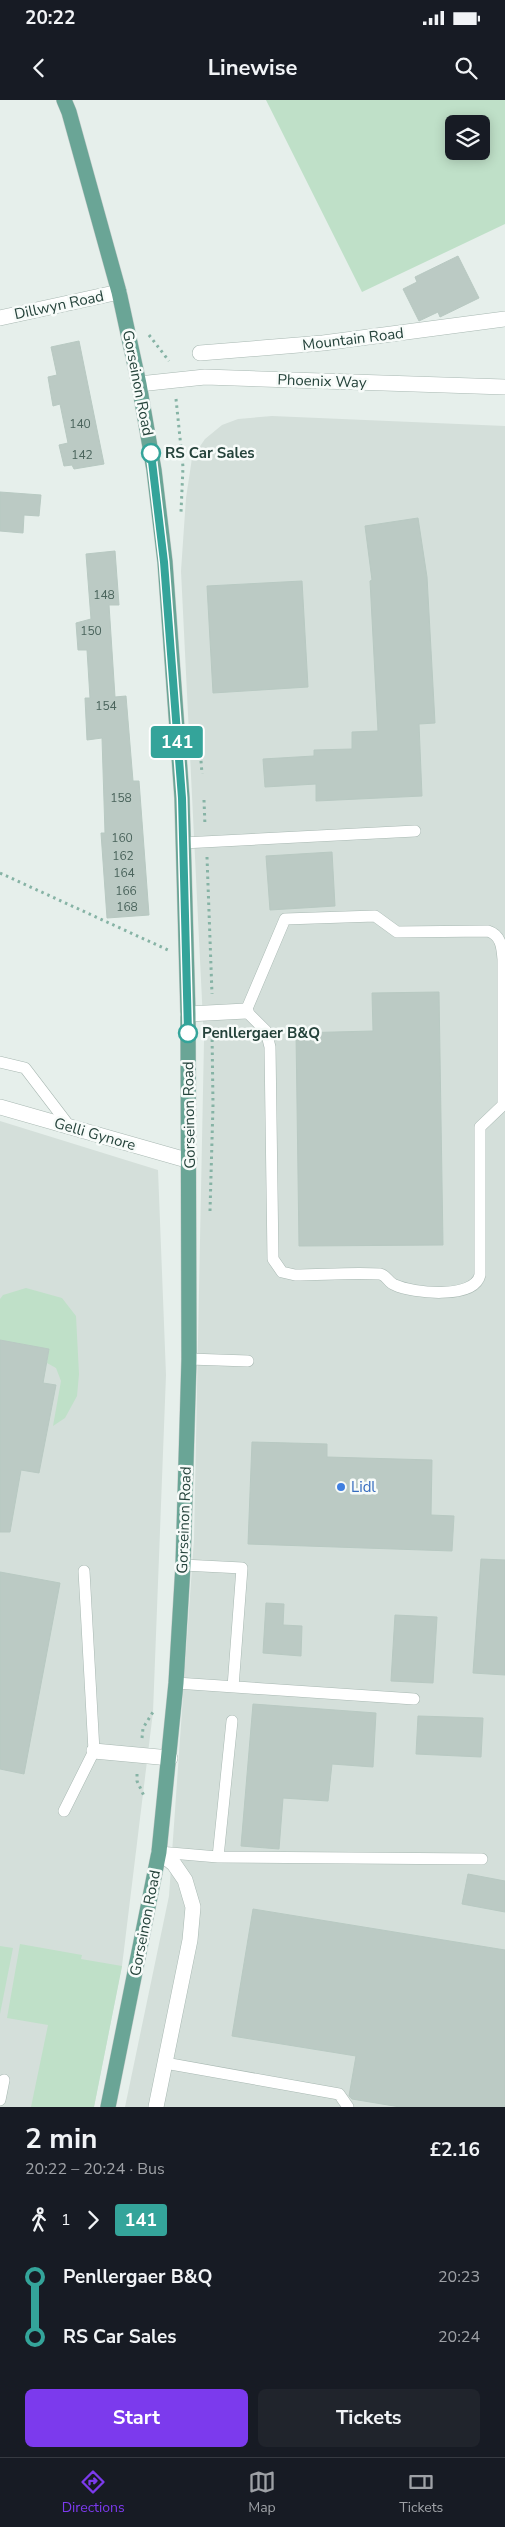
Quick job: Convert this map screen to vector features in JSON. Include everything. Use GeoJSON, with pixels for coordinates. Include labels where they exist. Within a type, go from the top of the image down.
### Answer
{"type":"FeatureCollection","features":[{"type":"Feature","properties":{"kind":"main road","name":"Gorseinon Road"},"geometry":{"type":"LineString","coordinates":[[64,100],[119,292],[139,384],[154,470],[164,562],[183,843],[187,958],[190,1161],[189,1359],[183,1565],[176,1683],[160,1852],[108,2107]]}},
{"type":"Feature","properties":{"kind":"street","name":"Dillwyn Road"},"geometry":{"type":"LineString","coordinates":[[0,318],[119,292]]}},
{"type":"Feature","properties":{"kind":"street","name":"Mountain Road"},"geometry":{"type":"LineString","coordinates":[[200,353],[323,343],[505,319]]}},
{"type":"Feature","properties":{"kind":"street","name":"Phoenix Way"},"geometry":{"type":"LineString","coordinates":[[139,384],[205,377],[505,387]]}},
{"type":"Feature","properties":{"kind":"street"},"geometry":{"type":"LineString","coordinates":[[188,1014],[246,1011]]}},
{"type":"Feature","properties":{"kind":"street","name":"Gelli Gynore"},"geometry":{"type":"LineString","coordinates":[[0,1107],[190,1161]]}},
{"type":"Feature","properties":{"kind":"street"},"geometry":{"type":"LineString","coordinates":[[94,1751],[170,1758]]}},
{"type":"Feature","properties":{"kind":"street"},"geometry":{"type":"LineString","coordinates":[[156,2107],[190,1940],[193,1907],[185,1880],[174,1864],[160,1852]]}},
{"type":"Feature","properties":{"kind":"lane"},"geometry":{"type":"LineString","coordinates":[[183,843],[415,832]]}},
{"type":"Feature","properties":{"kind":"lane"},"geometry":{"type":"LineString","coordinates":[[375,916],[397,932],[488,931],[498,938],[503,959],[503,1105],[480,1127],[480,1275],[476,1282],[460,1291],[424,1292],[395,1286],[381,1274],[294,1275],[282,1272],[276,1266],[272,1254],[270,1047],[266,1031],[246,1011],[285,919],[375,916]]}},
{"type":"Feature","properties":{"kind":"lane"},"geometry":{"type":"LineString","coordinates":[[0,1062],[25,1068],[70,1127]]}},
{"type":"Feature","properties":{"kind":"lane"},"geometry":{"type":"LineString","coordinates":[[189,1359],[248,1361]]}},
{"type":"Feature","properties":{"kind":"lane"},"geometry":{"type":"LineString","coordinates":[[183,1565],[242,1568],[234,1687]]}},
{"type":"Feature","properties":{"kind":"lane"},"geometry":{"type":"LineString","coordinates":[[64,1811],[94,1751],[84,1571]]}},
{"type":"Feature","properties":{"kind":"lane"},"geometry":{"type":"LineString","coordinates":[[176,1683],[414,1699]]}},
{"type":"Feature","properties":{"kind":"lane"},"geometry":{"type":"LineString","coordinates":[[218,1856],[232,1722]]}},
{"type":"Feature","properties":{"kind":"lane"},"geometry":{"type":"LineString","coordinates":[[160,1852],[218,1856],[482,1859]]}},
{"type":"Feature","properties":{"kind":"lane"},"geometry":{"type":"LineString","coordinates":[[165,2063],[339,2094],[348,2107]]}},
{"type":"Feature","properties":{"kind":"lane"},"geometry":{"type":"LineString","coordinates":[[0,2100],[4,2080]]}},
{"type":"Feature","properties":{"kind":"path"},"geometry":{"type":"LineString","coordinates":[[0,873],[187,958]]}},
{"type":"Feature","properties":{"kind":"shaded area"},"geometry":{"type":"Polygon","coordinates":[[[272,416],[505,426],[505,2107],[125,2107],[169,1896],[194,1539],[204,1041],[181,571],[186,498],[192,458],[205,439],[222,425],[238,419],[272,416]]]}},
{"type":"Feature","properties":{"kind":"shaded area"},"geometry":{"type":"Polygon","coordinates":[[[0,1121],[158,1170],[166,1375],[153,1712],[122,1966],[94,2107],[0,2107],[0,1121]]]}},
{"type":"Feature","properties":{"kind":"green space"},"geometry":{"type":"Polygon","coordinates":[[[266,100],[505,100],[505,224],[362,292],[266,100]]]}},
{"type":"Feature","properties":{"kind":"green space"},"geometry":{"type":"Polygon","coordinates":[[[26,1288],[62,1298],[76,1316],[79,1374],[77,1396],[65,1418],[53,1426],[61,1381],[56,1368],[47,1363],[49,1349],[0,1340],[0,1299],[3,1295],[26,1288]]]}},
{"type":"Feature","properties":{"kind":"green space"},"geometry":{"type":"Polygon","coordinates":[[[20,1944],[82,1955],[81,1959],[122,1966],[94,2107],[31,2107],[48,2025],[7,2018],[20,1944]]]}},
{"type":"Feature","properties":{"kind":"green space"},"geometry":{"type":"Polygon","coordinates":[[[0,1946],[13,1948],[0,2014],[0,1946]]]}},
{"type":"Feature","properties":{"kind":"building"},"geometry":{"type":"Polygon","coordinates":[[[458,256],[479,298],[440,317],[438,312],[419,321],[403,289],[417,282],[415,277],[458,256]]]}},
{"type":"Feature","properties":{"kind":"building"},"geometry":{"type":"Polygon","coordinates":[[[79,341],[104,464],[74,469],[72,465],[64,466],[59,445],[68,443],[60,404],[53,406],[48,377],[57,375],[51,347],[79,341]]]}},
{"type":"Feature","properties":{"kind":"building"},"geometry":{"type":"Polygon","coordinates":[[[0,492],[41,495],[39,516],[24,515],[23,533],[0,531],[0,492]]]}},
{"type":"Feature","properties":{"kind":"building"},"geometry":{"type":"Polygon","coordinates":[[[418,518],[427,577],[435,723],[419,724],[422,796],[316,801],[316,784],[265,787],[263,759],[314,756],[314,750],[352,749],[352,732],[378,731],[370,581],[372,580],[365,526],[418,518]]]}},
{"type":"Feature","properties":{"kind":"building"},"geometry":{"type":"Polygon","coordinates":[[[115,551],[119,605],[109,605],[115,697],[126,696],[133,781],[139,781],[149,915],[107,918],[101,833],[105,833],[102,738],[87,740],[85,698],[90,698],[87,650],[78,650],[76,623],[91,619],[86,554],[115,551]]]}},
{"type":"Feature","properties":{"kind":"building"},"geometry":{"type":"Polygon","coordinates":[[[302,581],[308,687],[213,693],[207,586],[302,581]]]}},
{"type":"Feature","properties":{"kind":"building"},"geometry":{"type":"Polygon","coordinates":[[[332,852],[335,906],[270,910],[266,856],[332,852]]]}},
{"type":"Feature","properties":{"kind":"building"},"geometry":{"type":"Polygon","coordinates":[[[439,992],[443,1245],[299,1246],[296,1033],[373,1031],[372,993],[439,992]]]}},
{"type":"Feature","properties":{"kind":"building"},"geometry":{"type":"Polygon","coordinates":[[[0,1340],[49,1349],[43,1383],[56,1385],[39,1473],[21,1470],[10,1532],[0,1532],[0,1340]]]}},
{"type":"Feature","properties":{"kind":"building","name":"Lidl"},"geometry":{"type":"Polygon","coordinates":[[[252,1442],[327,1444],[327,1457],[432,1460],[431,1515],[454,1516],[452,1551],[248,1544],[252,1442]]]}},
{"type":"Feature","properties":{"kind":"building"},"geometry":{"type":"Polygon","coordinates":[[[481,1559],[505,1560],[505,1675],[473,1673],[481,1559]]]}},
{"type":"Feature","properties":{"kind":"building"},"geometry":{"type":"Polygon","coordinates":[[[0,1572],[60,1583],[24,1774],[0,1769],[0,1572]]]}},
{"type":"Feature","properties":{"kind":"building"},"geometry":{"type":"Polygon","coordinates":[[[266,1603],[284,1604],[283,1625],[302,1626],[301,1656],[263,1653],[266,1603]]]}},
{"type":"Feature","properties":{"kind":"building"},"geometry":{"type":"Polygon","coordinates":[[[395,1615],[437,1617],[433,1683],[391,1681],[395,1615]]]}},
{"type":"Feature","properties":{"kind":"building"},"geometry":{"type":"Polygon","coordinates":[[[253,1704],[376,1713],[373,1767],[332,1764],[328,1801],[283,1798],[279,1849],[241,1846],[253,1704]]]}},
{"type":"Feature","properties":{"kind":"building"},"geometry":{"type":"Polygon","coordinates":[[[418,1716],[483,1718],[481,1757],[416,1754],[418,1716]]]}},
{"type":"Feature","properties":{"kind":"building"},"geometry":{"type":"Polygon","coordinates":[[[468,1874],[505,1881],[505,1912],[462,1904],[468,1874]]]}},
{"type":"Feature","properties":{"kind":"building"},"geometry":{"type":"Polygon","coordinates":[[[253,1909],[505,1950],[505,2107],[400,2107],[352,2099],[349,2096],[356,2056],[232,2036],[253,1909]]]}},
{"type":"Feature","properties":{"kind":"bus line","name":"141"},"geometry":{"type":"LineString","coordinates":[[151,453],[164,562],[182,798],[188,1033]]}},
{"type":"Feature","properties":{"kind":"place","name":"RS Car Sales"},"geometry":{"type":"Point","coordinates":[151,453]}},
{"type":"Feature","properties":{"kind":"place","name":"Penllergaer B&Q"},"geometry":{"type":"Point","coordinates":[188,1033]}},
{"type":"Feature","properties":{"kind":"place","name":"Lidl"},"geometry":{"type":"Point","coordinates":[341,1487]}}]}
